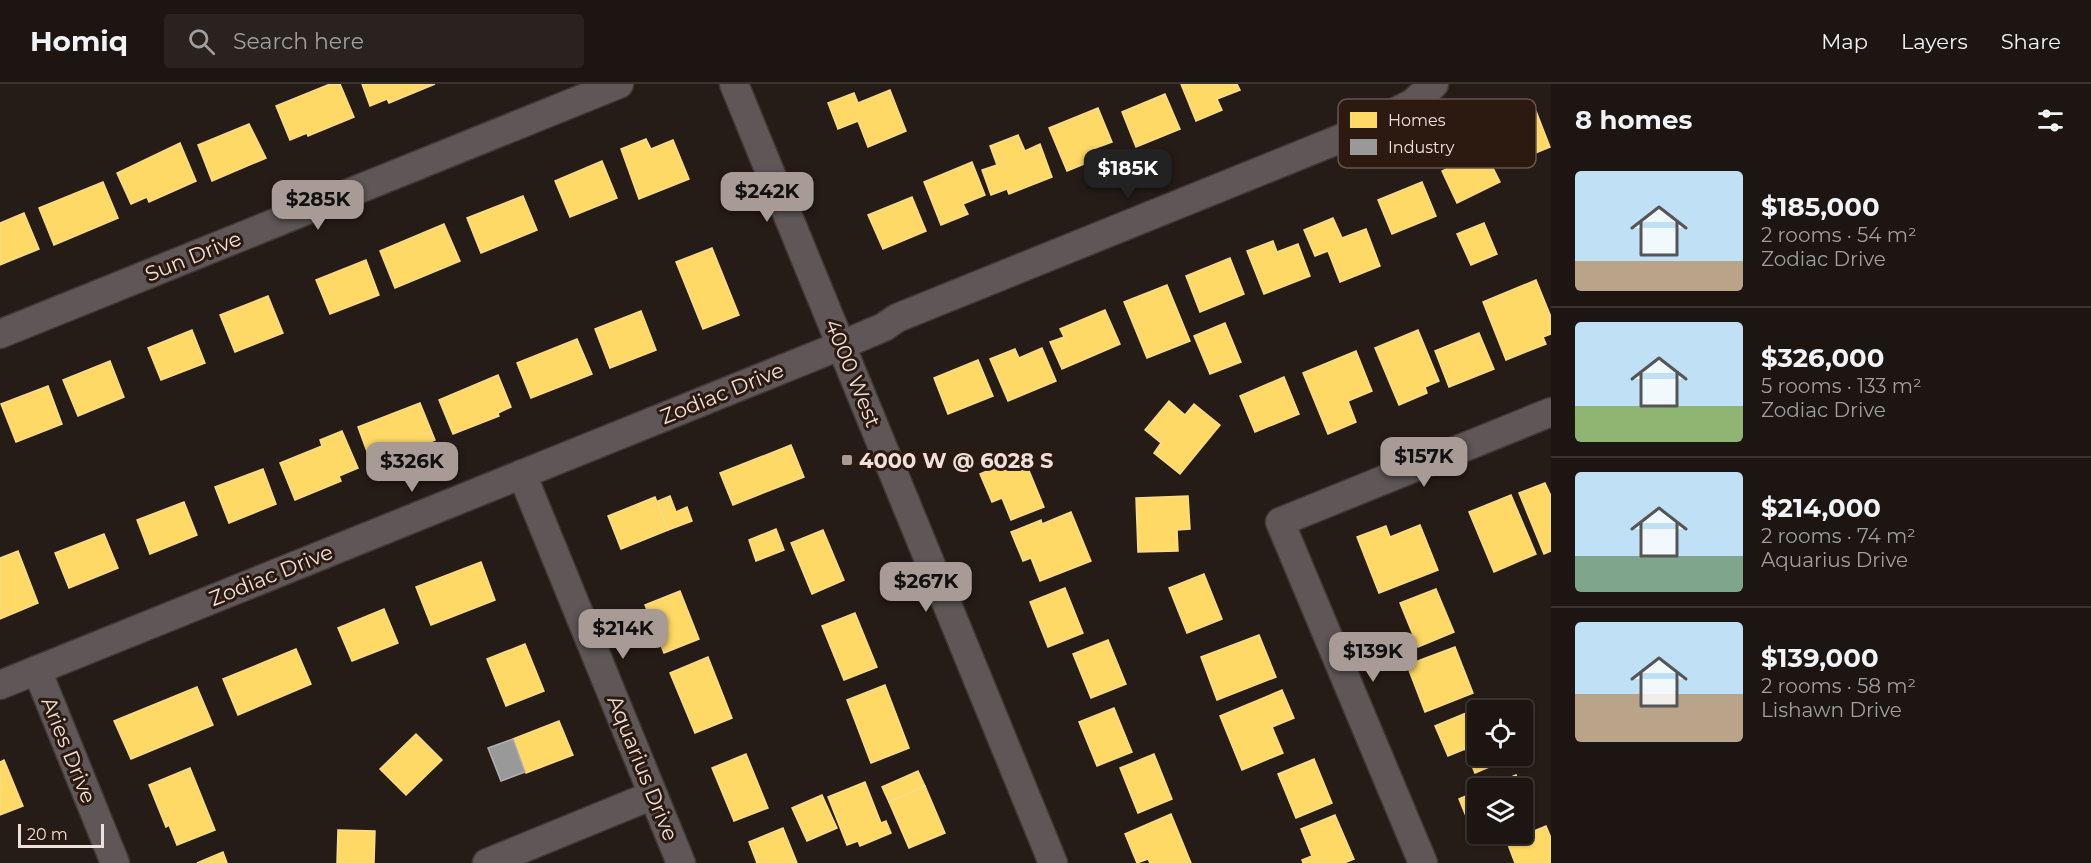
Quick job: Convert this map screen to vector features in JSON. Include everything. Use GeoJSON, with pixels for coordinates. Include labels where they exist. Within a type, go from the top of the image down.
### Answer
{"type":"FeatureCollection","features":[{"type":"Feature","properties":{"kind":"street","name":"Sun Drive"},"geometry":{"type":"LineString","coordinates":[[0,334],[619,84]]}},
{"type":"Feature","properties":{"kind":"street","name":"4000 West"},"geometry":{"type":"LineString","coordinates":[[734,84],[1053,863]]}},
{"type":"Feature","properties":{"kind":"street","name":"Zodiac Drive"},"geometry":{"type":"LineString","coordinates":[[1417,99],[1434,84]]}},
{"type":"Feature","properties":{"kind":"street","name":"Zodiac Drive"},"geometry":{"type":"LineString","coordinates":[[0,685],[842,345],[884,327],[897,318],[1338,140]]}},
{"type":"Feature","properties":{"kind":"street"},"geometry":{"type":"LineString","coordinates":[[1423,863],[1280,522],[1551,412]]}},
{"type":"Feature","properties":{"kind":"street","name":"Aquarius Drive"},"geometry":{"type":"LineString","coordinates":[[522,474],[681,863]]}},
{"type":"Feature","properties":{"kind":"street","name":"Aries Drive"},"geometry":{"type":"LineString","coordinates":[[37,670],[115,863]]}},
{"type":"Feature","properties":{"kind":"street"},"geometry":{"type":"LineString","coordinates":[[487,863],[653,795]]}},
{"type":"Feature","properties":{"kind":"building: Homes"},"geometry":{"type":"Polygon","coordinates":[[[330,84],[340,84],[354,117],[308,136],[307,133],[290,140],[276,106],[330,84]]]}},
{"type":"Feature","properties":{"kind":"building: Homes"},"geometry":{"type":"Polygon","coordinates":[[[362,84],[435,84],[389,103],[387,99],[370,106],[362,84]]]}},
{"type":"Feature","properties":{"kind":"building: Homes"},"geometry":{"type":"Polygon","coordinates":[[[1181,84],[1237,84],[1240,90],[1217,99],[1222,110],[1196,121],[1181,84]]]}},
{"type":"Feature","properties":{"kind":"building: Homes"},"geometry":{"type":"Polygon","coordinates":[[[890,90],[906,131],[868,147],[858,121],[838,129],[828,103],[854,93],[858,103],[890,90]]]}},
{"type":"Feature","properties":{"kind":"building: Homes"},"geometry":{"type":"Polygon","coordinates":[[[1165,94],[1180,129],[1136,147],[1122,112],[1165,94]]]}},
{"type":"Feature","properties":{"kind":"building: Homes"},"geometry":{"type":"Polygon","coordinates":[[[1098,108],[1112,142],[1090,150],[1094,160],[1067,171],[1049,128],[1098,108]]]}},
{"type":"Feature","properties":{"kind":"building: Homes"},"geometry":{"type":"Polygon","coordinates":[[[1536,111],[1550,147],[1536,153],[1536,111]]]}},
{"type":"Feature","properties":{"kind":"building: Homes"},"geometry":{"type":"Polygon","coordinates":[[[249,124],[266,158],[212,181],[198,145],[249,124]]]}},
{"type":"Feature","properties":{"kind":"building: Homes"},"geometry":{"type":"Polygon","coordinates":[[[1018,135],[1025,151],[1040,144],[1052,177],[1009,194],[1007,189],[991,195],[982,170],[997,165],[990,146],[1018,135]]]}},
{"type":"Feature","properties":{"kind":"building: Homes"},"geometry":{"type":"Polygon","coordinates":[[[646,139],[651,149],[673,140],[689,179],[639,199],[621,149],[646,139]]]}},
{"type":"Feature","properties":{"kind":"building: Homes"},"geometry":{"type":"Polygon","coordinates":[[[180,143],[196,181],[149,202],[147,197],[131,204],[117,173],[180,143]]]}},
{"type":"Feature","properties":{"kind":"building: Homes"},"geometry":{"type":"Polygon","coordinates":[[[602,161],[617,198],[570,217],[555,181],[602,161]]]}},
{"type":"Feature","properties":{"kind":"building: Homes"},"geometry":{"type":"Polygon","coordinates":[[[972,162],[985,195],[963,204],[968,214],[941,225],[924,182],[972,162]]]}},
{"type":"Feature","properties":{"kind":"building: Homes"},"geometry":{"type":"Polygon","coordinates":[[[1448,168],[1493,168],[1500,182],[1457,203],[1442,171],[1448,168]]]}},
{"type":"Feature","properties":{"kind":"building: Homes"},"geometry":{"type":"Polygon","coordinates":[[[103,182],[118,218],[54,245],[39,208],[103,182]]]}},
{"type":"Feature","properties":{"kind":"building: Homes"},"geometry":{"type":"Polygon","coordinates":[[[1422,182],[1436,216],[1392,234],[1378,200],[1422,182]]]}},
{"type":"Feature","properties":{"kind":"building: Homes"},"geometry":{"type":"Polygon","coordinates":[[[523,196],[537,230],[481,253],[467,218],[523,196]]]}},
{"type":"Feature","properties":{"kind":"building: Homes"},"geometry":{"type":"Polygon","coordinates":[[[912,197],[926,231],[883,249],[868,215],[912,197]]]}},
{"type":"Feature","properties":{"kind":"building: Homes"},"geometry":{"type":"Polygon","coordinates":[[[24,213],[39,249],[0,265],[0,223],[24,213]]]}},
{"type":"Feature","properties":{"kind":"building: Homes"},"geometry":{"type":"Polygon","coordinates":[[[1333,218],[1342,238],[1366,229],[1380,266],[1340,282],[1328,251],[1315,256],[1304,230],[1333,218]]]}},
{"type":"Feature","properties":{"kind":"building: Homes"},"geometry":{"type":"Polygon","coordinates":[[[1484,223],[1497,254],[1471,265],[1457,234],[1484,223]]]}},
{"type":"Feature","properties":{"kind":"building: Homes"},"geometry":{"type":"Polygon","coordinates":[[[444,224],[460,261],[395,288],[380,251],[444,224]]]}},
{"type":"Feature","properties":{"kind":"building: Homes"},"geometry":{"type":"Polygon","coordinates":[[[1273,241],[1277,252],[1298,244],[1310,276],[1264,294],[1247,251],[1273,241]]]}},
{"type":"Feature","properties":{"kind":"building: Homes"},"geometry":{"type":"Polygon","coordinates":[[[712,248],[739,315],[703,329],[676,262],[712,248]]]}},
{"type":"Feature","properties":{"kind":"building: Homes"},"geometry":{"type":"Polygon","coordinates":[[[1230,258],[1244,294],[1200,312],[1186,276],[1230,258]]]}},
{"type":"Feature","properties":{"kind":"building: Homes"},"geometry":{"type":"Polygon","coordinates":[[[366,260],[379,295],[330,314],[316,280],[366,260]]]}},
{"type":"Feature","properties":{"kind":"building: Homes"},"geometry":{"type":"Polygon","coordinates":[[[1536,280],[1551,317],[1551,334],[1543,337],[1546,344],[1506,360],[1483,302],[1536,280]]]}},
{"type":"Feature","properties":{"kind":"building: Homes"},"geometry":{"type":"Polygon","coordinates":[[[1167,285],[1190,341],[1147,358],[1124,302],[1167,285]]]}},
{"type":"Feature","properties":{"kind":"building: Homes"},"geometry":{"type":"Polygon","coordinates":[[[268,296],[283,333],[235,352],[220,315],[268,296]]]}},
{"type":"Feature","properties":{"kind":"building: Homes"},"geometry":{"type":"Polygon","coordinates":[[[1105,310],[1120,344],[1062,369],[1050,342],[1064,337],[1060,329],[1105,310]]]}},
{"type":"Feature","properties":{"kind":"building: Homes"},"geometry":{"type":"Polygon","coordinates":[[[641,311],[656,350],[610,368],[595,329],[641,311]]]}},
{"type":"Feature","properties":{"kind":"building: Homes"},"geometry":{"type":"Polygon","coordinates":[[[1225,323],[1241,362],[1210,374],[1194,336],[1225,323]]]}},
{"type":"Feature","properties":{"kind":"building: Homes"},"geometry":{"type":"Polygon","coordinates":[[[192,330],[205,363],[161,380],[148,348],[192,330]]]}},
{"type":"Feature","properties":{"kind":"building: Homes"},"geometry":{"type":"Polygon","coordinates":[[[1418,330],[1439,381],[1425,387],[1427,393],[1399,405],[1375,348],[1418,330]]]}},
{"type":"Feature","properties":{"kind":"building: Homes"},"geometry":{"type":"Polygon","coordinates":[[[1479,333],[1494,369],[1449,387],[1435,351],[1479,333]]]}},
{"type":"Feature","properties":{"kind":"building: Homes"},"geometry":{"type":"Polygon","coordinates":[[[577,339],[592,374],[531,398],[517,363],[577,339]]]}},
{"type":"Feature","properties":{"kind":"building: Homes"},"geometry":{"type":"Polygon","coordinates":[[[1042,348],[1056,381],[1008,401],[990,359],[1015,349],[1019,358],[1042,348]]]}},
{"type":"Feature","properties":{"kind":"building: Homes"},"geometry":{"type":"Polygon","coordinates":[[[1356,351],[1372,391],[1348,401],[1356,422],[1328,434],[1303,373],[1356,351]]]}},
{"type":"Feature","properties":{"kind":"building: Homes"},"geometry":{"type":"Polygon","coordinates":[[[978,360],[993,396],[948,414],[934,378],[978,360]]]}},
{"type":"Feature","properties":{"kind":"building: Homes"},"geometry":{"type":"Polygon","coordinates":[[[110,361],[124,397],[78,416],[63,380],[110,361]]]}},
{"type":"Feature","properties":{"kind":"building: Homes"},"geometry":{"type":"Polygon","coordinates":[[[498,375],[511,407],[498,413],[499,416],[453,434],[439,400],[498,375]]]}},
{"type":"Feature","properties":{"kind":"building: Homes"},"geometry":{"type":"Polygon","coordinates":[[[1284,377],[1299,414],[1255,432],[1240,396],[1284,377]]]}},
{"type":"Feature","properties":{"kind":"building: Homes"},"geometry":{"type":"Polygon","coordinates":[[[48,386],[62,424],[16,442],[1,404],[48,386]]]}},
{"type":"Feature","properties":{"kind":"building: Homes"},"geometry":{"type":"Polygon","coordinates":[[[1169,401],[1185,415],[1194,404],[1220,425],[1180,474],[1154,453],[1161,443],[1145,430],[1169,401]]]}},
{"type":"Feature","properties":{"kind":"building: Homes"},"geometry":{"type":"Polygon","coordinates":[[[420,403],[435,440],[372,465],[358,427],[420,403]]]}},
{"type":"Feature","properties":{"kind":"building: Homes"},"geometry":{"type":"Polygon","coordinates":[[[342,431],[358,468],[339,476],[341,481],[295,500],[280,463],[322,446],[320,440],[342,431]]]}},
{"type":"Feature","properties":{"kind":"building: Homes"},"geometry":{"type":"Polygon","coordinates":[[[791,445],[804,477],[733,505],[720,473],[791,445]]]}},
{"type":"Feature","properties":{"kind":"building: Homes"},"geometry":{"type":"Polygon","coordinates":[[[1023,456],[1044,507],[1011,520],[1002,498],[992,502],[980,474],[1023,456]]]}},
{"type":"Feature","properties":{"kind":"building: Homes"},"geometry":{"type":"Polygon","coordinates":[[[263,469],[276,504],[229,523],[215,487],[263,469]]]}},
{"type":"Feature","properties":{"kind":"building: Homes"},"geometry":{"type":"Polygon","coordinates":[[[1545,483],[1551,496],[1551,551],[1544,554],[1519,493],[1545,483]]]}},
{"type":"Feature","properties":{"kind":"building: Homes"},"geometry":{"type":"Polygon","coordinates":[[[1511,495],[1536,554],[1494,572],[1469,512],[1511,495]]]}},
{"type":"Feature","properties":{"kind":"building: Homes"},"geometry":{"type":"Polygon","coordinates":[[[670,496],[676,512],[687,507],[692,521],[668,530],[656,502],[670,496]]]}},
{"type":"Feature","properties":{"kind":"building: Homes"},"geometry":{"type":"Polygon","coordinates":[[[1188,496],[1190,529],[1177,530],[1178,551],[1138,552],[1136,498],[1188,496]]]}},
{"type":"Feature","properties":{"kind":"building: Homes"},"geometry":{"type":"Polygon","coordinates":[[[655,497],[668,530],[621,549],[608,516],[655,497]]]}},
{"type":"Feature","properties":{"kind":"building: Homes"},"geometry":{"type":"Polygon","coordinates":[[[184,502],[197,535],[150,554],[137,520],[184,502]]]}},
{"type":"Feature","properties":{"kind":"building: Homes"},"geometry":{"type":"Polygon","coordinates":[[[1071,512],[1091,561],[1040,581],[1031,558],[1023,561],[1011,532],[1041,520],[1042,524],[1071,512]]]}},
{"type":"Feature","properties":{"kind":"building: Homes"},"geometry":{"type":"Polygon","coordinates":[[[1420,525],[1438,570],[1379,593],[1357,537],[1386,526],[1390,537],[1420,525]]]}},
{"type":"Feature","properties":{"kind":"building: Homes"},"geometry":{"type":"Polygon","coordinates":[[[776,529],[784,550],[756,561],[749,540],[776,529]]]}},
{"type":"Feature","properties":{"kind":"building: Homes"},"geometry":{"type":"Polygon","coordinates":[[[823,530],[844,580],[812,594],[791,543],[823,530]]]}},
{"type":"Feature","properties":{"kind":"building: Homes"},"geometry":{"type":"Polygon","coordinates":[[[104,534],[118,568],[69,588],[55,553],[104,534]]]}},
{"type":"Feature","properties":{"kind":"building: Homes"},"geometry":{"type":"Polygon","coordinates":[[[18,551],[38,603],[0,619],[0,558],[18,551]]]}},
{"type":"Feature","properties":{"kind":"building: Homes"},"geometry":{"type":"Polygon","coordinates":[[[481,562],[495,600],[431,625],[416,587],[481,562]]]}},
{"type":"Feature","properties":{"kind":"building: Homes"},"geometry":{"type":"Polygon","coordinates":[[[1204,574],[1222,619],[1187,633],[1169,588],[1204,574]]]}},
{"type":"Feature","properties":{"kind":"building: Homes"},"geometry":{"type":"Polygon","coordinates":[[[1065,588],[1083,633],[1048,647],[1030,602],[1065,588]]]}},
{"type":"Feature","properties":{"kind":"building: Homes"},"geometry":{"type":"Polygon","coordinates":[[[1436,589],[1454,632],[1418,647],[1400,603],[1436,589]]]}},
{"type":"Feature","properties":{"kind":"building: Homes"},"geometry":{"type":"Polygon","coordinates":[[[680,591],[699,639],[664,653],[645,605],[680,591]]]}},
{"type":"Feature","properties":{"kind":"building: Homes"},"geometry":{"type":"Polygon","coordinates":[[[384,609],[398,643],[352,661],[338,628],[384,609]]]}},
{"type":"Feature","properties":{"kind":"building: Homes"},"geometry":{"type":"Polygon","coordinates":[[[855,613],[877,667],[844,680],[822,626],[855,613]]]}},
{"type":"Feature","properties":{"kind":"building: Homes"},"geometry":{"type":"Polygon","coordinates":[[[1259,635],[1276,677],[1217,700],[1201,657],[1259,635]]]}},
{"type":"Feature","properties":{"kind":"building: Homes"},"geometry":{"type":"Polygon","coordinates":[[[1108,640],[1126,684],[1091,698],[1073,654],[1108,640]]]}},
{"type":"Feature","properties":{"kind":"building: Homes"},"geometry":{"type":"Polygon","coordinates":[[[525,644],[544,691],[506,706],[487,659],[525,644]]]}},
{"type":"Feature","properties":{"kind":"building: Homes"},"geometry":{"type":"Polygon","coordinates":[[[1455,647],[1473,693],[1425,712],[1407,665],[1455,647]]]}},
{"type":"Feature","properties":{"kind":"building: Homes"},"geometry":{"type":"Polygon","coordinates":[[[296,649],[311,684],[238,715],[223,679],[296,649]]]}},
{"type":"Feature","properties":{"kind":"building: Homes"},"geometry":{"type":"Polygon","coordinates":[[[708,657],[732,718],[695,733],[670,673],[708,657]]]}},
{"type":"Feature","properties":{"kind":"building: Homes"},"geometry":{"type":"Polygon","coordinates":[[[885,685],[909,748],[871,763],[847,700],[885,685]]]}},
{"type":"Feature","properties":{"kind":"building: Homes"},"geometry":{"type":"Polygon","coordinates":[[[197,687],[213,725],[131,759],[114,721],[197,687]]]}},
{"type":"Feature","properties":{"kind":"building: Homes"},"geometry":{"type":"Polygon","coordinates":[[[1282,690],[1294,718],[1272,727],[1283,753],[1242,770],[1220,716],[1282,690]]]}},
{"type":"Feature","properties":{"kind":"building: Homes"},"geometry":{"type":"Polygon","coordinates":[[[1114,708],[1132,752],[1097,766],[1079,722],[1114,708]]]}},
{"type":"Feature","properties":{"kind":"building: Homes"},"geometry":{"type":"Polygon","coordinates":[[[1467,713],[1467,754],[1465,749],[1448,756],[1435,726],[1467,713]]]}},
{"type":"Feature","properties":{"kind":"building: Homes"},"geometry":{"type":"Polygon","coordinates":[[[559,721],[573,755],[526,773],[513,739],[559,721]]]}},
{"type":"Feature","properties":{"kind":"building: Homes"},"geometry":{"type":"Polygon","coordinates":[[[416,734],[442,760],[406,795],[380,769],[416,734]]]}},
{"type":"Feature","properties":{"kind":"building: Homes"},"geometry":{"type":"Polygon","coordinates":[[[746,754],[768,808],[734,821],[712,768],[746,754]]]}},
{"type":"Feature","properties":{"kind":"building: Homes"},"geometry":{"type":"Polygon","coordinates":[[[1154,754],[1172,799],[1138,813],[1120,768],[1154,754]]]}},
{"type":"Feature","properties":{"kind":"building: Homes"},"geometry":{"type":"Polygon","coordinates":[[[1314,759],[1332,803],[1296,818],[1278,774],[1314,759]]]}},
{"type":"Feature","properties":{"kind":"building: Homes"},"geometry":{"type":"Polygon","coordinates":[[[4,760],[23,806],[0,815],[0,762],[4,760]]]}},
{"type":"Feature","properties":{"kind":"building: Homes"},"geometry":{"type":"Polygon","coordinates":[[[1472,766],[1491,766],[1475,773],[1472,766]]]}},
{"type":"Feature","properties":{"kind":"building: Homes"},"geometry":{"type":"Polygon","coordinates":[[[190,768],[215,830],[177,845],[169,825],[166,827],[149,785],[190,768]]]}},
{"type":"Feature","properties":{"kind":"building: Homes"},"geometry":{"type":"Polygon","coordinates":[[[918,771],[925,786],[889,802],[882,787],[918,771]]]}},
{"type":"Feature","properties":{"kind":"building: Homes"},"geometry":{"type":"Polygon","coordinates":[[[865,782],[881,823],[886,821],[891,833],[860,846],[858,841],[847,845],[828,797],[865,782]]]}},
{"type":"Feature","properties":{"kind":"building: Homes"},"geometry":{"type":"Polygon","coordinates":[[[925,786],[945,833],[909,848],[889,802],[925,786]]]}},
{"type":"Feature","properties":{"kind":"building: Homes"},"geometry":{"type":"Polygon","coordinates":[[[822,795],[837,828],[807,841],[792,808],[822,795]]]}},
{"type":"Feature","properties":{"kind":"building: Homes"},"geometry":{"type":"Polygon","coordinates":[[[1467,796],[1467,819],[1459,799],[1467,796]]]}},
{"type":"Feature","properties":{"kind":"building: Homes"},"geometry":{"type":"Polygon","coordinates":[[[1171,814],[1191,863],[1150,863],[1148,859],[1137,863],[1125,834],[1171,814]]]}},
{"type":"Feature","properties":{"kind":"building: Homes"},"geometry":{"type":"Polygon","coordinates":[[[1335,815],[1354,859],[1344,863],[1303,863],[1302,860],[1312,856],[1301,829],[1335,815]]]}},
{"type":"Feature","properties":{"kind":"building: Homes"},"geometry":{"type":"Polygon","coordinates":[[[1546,826],[1551,838],[1551,863],[1515,863],[1508,844],[1533,844],[1533,831],[1546,826]]]}},
{"type":"Feature","properties":{"kind":"building: Homes"},"geometry":{"type":"Polygon","coordinates":[[[783,828],[797,863],[757,863],[749,842],[783,828]]]}},
{"type":"Feature","properties":{"kind":"building: Homes"},"geometry":{"type":"Polygon","coordinates":[[[338,830],[375,831],[374,863],[337,863],[338,830]]]}},
{"type":"Feature","properties":{"kind":"building: Homes"},"geometry":{"type":"Polygon","coordinates":[[[223,852],[227,863],[197,863],[223,852]]]}},
{"type":"Feature","properties":{"kind":"building: Industry"},"geometry":{"type":"Polygon","coordinates":[[[513,739],[525,772],[501,781],[488,748],[513,739]]]}},
{"type":"Feature","properties":{"kind":"place","name":"4000 W @ 6028 S"},"geometry":{"type":"Point","coordinates":[847,460]}}]}
